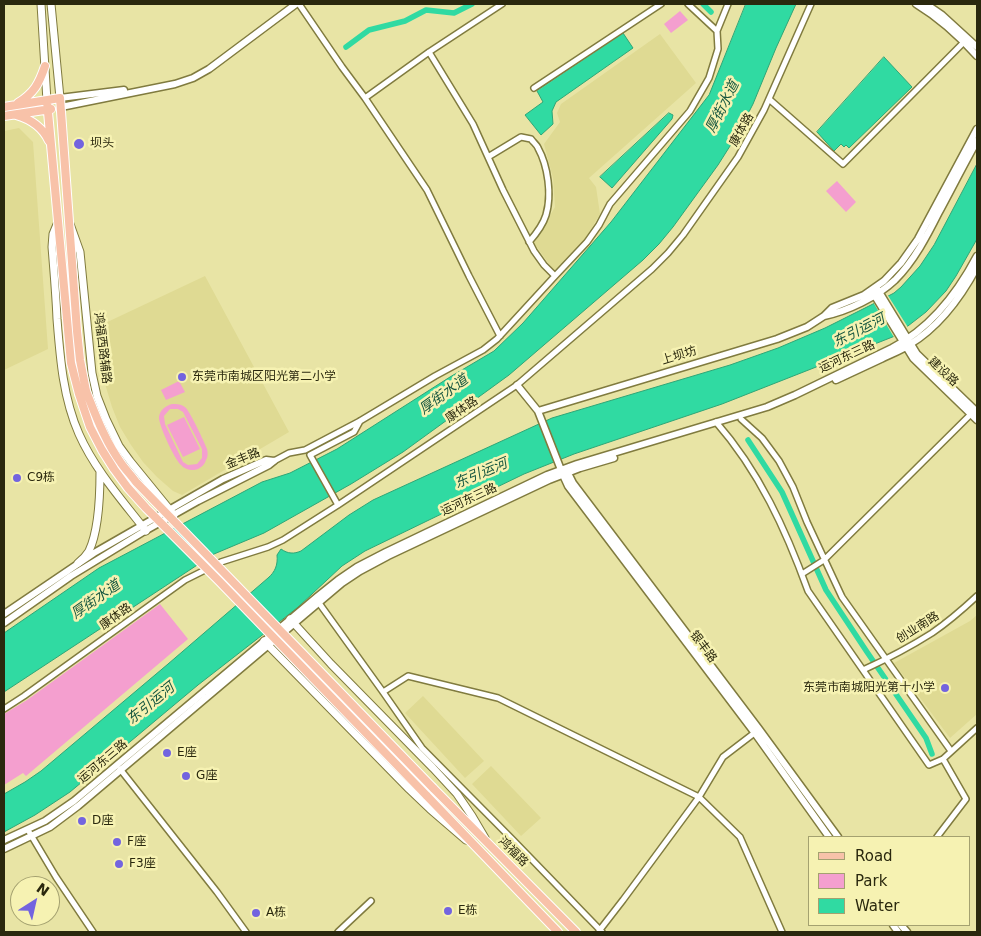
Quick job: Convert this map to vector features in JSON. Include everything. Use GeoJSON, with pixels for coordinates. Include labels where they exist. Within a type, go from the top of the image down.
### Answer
{"type":"FeatureCollection","features":[{"type":"Feature","properties":{"kind":"main road"},"geometry":{"type":"LineString","coordinates":[[41,4],[48,110],[71,363],[82,393]]}},
{"type":"Feature","properties":{"kind":"main road"},"geometry":{"type":"LineString","coordinates":[[51,4],[61,107],[82,393]]}},
{"type":"Feature","properties":{"kind":"main road"},"geometry":{"type":"LineString","coordinates":[[14,106],[35,89],[41,79],[45,66]]}},
{"type":"Feature","properties":{"kind":"main road"},"geometry":{"type":"LineString","coordinates":[[4,107],[60,98]]}},
{"type":"Feature","properties":{"kind":"main road"},"geometry":{"type":"LineString","coordinates":[[4,116],[61,107]]}},
{"type":"Feature","properties":{"kind":"main road"},"geometry":{"type":"LineString","coordinates":[[14,115],[27,119],[38,126],[46,135],[52,147]]}},
{"type":"Feature","properties":{"kind":"main road"},"geometry":{"type":"LineString","coordinates":[[59,222],[54,234],[52,247],[62,369],[69,404],[78,433],[92,459],[144,528]]}},
{"type":"Feature","properties":{"kind":"main road","name":"鸿福西路辅路"},"geometry":{"type":"LineString","coordinates":[[70,223],[80,252],[92,373],[97,396],[119,446],[172,512]]}},
{"type":"Feature","properties":{"kind":"main road","name":"鸿福路"},"geometry":{"type":"LineString","coordinates":[[82,393],[120,462],[136,482],[433,788],[576,932]]}},
{"type":"Feature","properties":{"kind":"main road","name":"鸿福路"},"geometry":{"type":"LineString","coordinates":[[82,393],[90,427],[102,450],[134,495],[558,932]]}},
{"type":"Feature","properties":{"kind":"main road"},"geometry":{"type":"LineString","coordinates":[[78,563],[85,557],[93,538],[98,514],[100,471]]}},
{"type":"Feature","properties":{"kind":"main road"},"geometry":{"type":"LineString","coordinates":[[292,621],[330,664],[457,794],[487,842]]}},
{"type":"Feature","properties":{"kind":"main road"},"geometry":{"type":"LineString","coordinates":[[266,644],[430,810],[480,851]]}},
{"type":"Feature","properties":{"kind":"street"},"geometry":{"type":"LineString","coordinates":[[61,107],[175,84],[193,78],[209,69],[297,4],[365,98],[427,190],[500,336]]}},
{"type":"Feature","properties":{"kind":"street"},"geometry":{"type":"LineString","coordinates":[[365,98],[428,52],[502,4]]}},
{"type":"Feature","properties":{"kind":"street"},"geometry":{"type":"LineString","coordinates":[[534,88],[661,4]]}},
{"type":"Feature","properties":{"kind":"street"},"geometry":{"type":"LineString","coordinates":[[688,4],[717,31]]}},
{"type":"Feature","properties":{"kind":"street"},"geometry":{"type":"LineString","coordinates":[[274,460],[290,453],[306,450],[360,422],[436,376],[484,350],[500,336],[587,242],[610,204],[690,111],[709,78],[718,49],[717,31],[728,4]]}},
{"type":"Feature","properties":{"kind":"street","name":"康体路"},"geometry":{"type":"LineString","coordinates":[[4,709],[184,580],[221,562],[276,544],[338,505],[517,385],[652,269],[687,230],[729,172],[769,99],[811,4]]}},
{"type":"Feature","properties":{"kind":"street"},"geometry":{"type":"LineString","coordinates":[[916,4],[939,20],[977,56]]}},
{"type":"Feature","properties":{"kind":"street"},"geometry":{"type":"LineString","coordinates":[[926,4],[942,15],[977,47]]}},
{"type":"Feature","properties":{"kind":"street"},"geometry":{"type":"LineString","coordinates":[[769,99],[843,164],[964,42]]}},
{"type":"Feature","properties":{"kind":"street"},"geometry":{"type":"LineString","coordinates":[[428,52],[473,124],[503,190],[534,251],[555,276]]}},
{"type":"Feature","properties":{"kind":"street"},"geometry":{"type":"LineString","coordinates":[[60,98],[175,84]]}},
{"type":"Feature","properties":{"kind":"street","name":"上坝坊"},"geometry":{"type":"LineString","coordinates":[[877,293],[910,252],[977,129]]}},
{"type":"Feature","properties":{"kind":"street"},"geometry":{"type":"LineString","coordinates":[[488,157],[521,137],[531,139],[538,149],[546,168],[550,196],[546,216],[530,242]]}},
{"type":"Feature","properties":{"kind":"street","name":"上坝坊"},"geometry":{"type":"LineString","coordinates":[[538,411],[777,339],[808,327],[824,316],[834,314],[868,300],[895,279],[914,256],[977,141]]}},
{"type":"Feature","properties":{"kind":"street","name":"运河东三路"},"geometry":{"type":"LineString","coordinates":[[718,424],[769,411],[797,399],[905,340],[924,327],[942,308],[959,287],[977,256]]}},
{"type":"Feature","properties":{"kind":"street","name":"运河东三路"},"geometry":{"type":"LineString","coordinates":[[4,840],[50,827],[78,806],[119,768],[266,644],[318,596],[357,567],[540,478],[718,424],[767,407],[905,340],[927,332],[946,314],[963,292],[977,267]]}},
{"type":"Feature","properties":{"kind":"street","name":"建设路"},"geometry":{"type":"LineString","coordinates":[[877,293],[905,340],[913,358],[975,412],[977,420]]}},
{"type":"Feature","properties":{"kind":"street","name":"银丰路"},"geometry":{"type":"LineString","coordinates":[[517,385],[538,411],[564,472],[756,731],[837,836]]}},
{"type":"Feature","properties":{"kind":"street"},"geometry":{"type":"LineString","coordinates":[[804,572],[824,560],[975,412]]}},
{"type":"Feature","properties":{"kind":"street"},"geometry":{"type":"LineString","coordinates":[[741,419],[762,438],[779,461],[793,487],[842,597],[951,751]]}},
{"type":"Feature","properties":{"kind":"street"},"geometry":{"type":"LineString","coordinates":[[338,505],[310,455],[354,432],[360,422]]}},
{"type":"Feature","properties":{"kind":"street"},"geometry":{"type":"LineString","coordinates":[[718,424],[735,443],[763,486],[804,572],[808,591],[866,669],[929,765],[943,758],[977,728]]}},
{"type":"Feature","properties":{"kind":"street","name":"金丰路"},"geometry":{"type":"LineString","coordinates":[[4,614],[78,563],[172,512],[269,466],[274,460]]}},
{"type":"Feature","properties":{"kind":"street","name":"运河东三路"},"geometry":{"type":"LineString","coordinates":[[292,621],[319,603],[342,583],[374,564],[564,472]]}},
{"type":"Feature","properties":{"kind":"street","name":"金丰路"},"geometry":{"type":"LineString","coordinates":[[4,622],[144,528]]}},
{"type":"Feature","properties":{"kind":"street","name":"创业南路"},"geometry":{"type":"LineString","coordinates":[[866,669],[933,632],[977,596]]}},
{"type":"Feature","properties":{"kind":"street"},"geometry":{"type":"LineString","coordinates":[[319,603],[422,748],[600,931],[698,797],[723,757],[756,731]]}},
{"type":"Feature","properties":{"kind":"street"},"geometry":{"type":"LineString","coordinates":[[383,692],[408,676],[498,698],[698,797],[740,837],[782,932]]}},
{"type":"Feature","properties":{"kind":"street","name":"银丰路"},"geometry":{"type":"LineString","coordinates":[[756,731],[828,836]]}},
{"type":"Feature","properties":{"kind":"street"},"geometry":{"type":"LineString","coordinates":[[938,836],[966,800],[943,758]]}},
{"type":"Feature","properties":{"kind":"street"},"geometry":{"type":"LineString","coordinates":[[119,768],[218,892],[246,932]]}},
{"type":"Feature","properties":{"kind":"street"},"geometry":{"type":"LineString","coordinates":[[30,833],[56,877],[94,932]]}},
{"type":"Feature","properties":{"kind":"street","name":"运河东三路"},"geometry":{"type":"LineString","coordinates":[[4,849],[30,833]]}},
{"type":"Feature","properties":{"kind":"street"},"geometry":{"type":"LineString","coordinates":[[338,932],[371,900]]}},
{"type":"Feature","properties":{"kind":"shaded area"},"geometry":{"type":"Polygon","coordinates":[[[660,34],[696,83],[589,178],[596,187],[600,214],[585,239],[554,271],[534,243],[555,207],[553,178],[544,144],[560,122],[557,113],[561,104],[660,34]]]}},
{"type":"Feature","properties":{"kind":"shaded area"},"geometry":{"type":"Polygon","coordinates":[[[19,128],[33,142],[48,349],[4,370],[4,131],[19,128]]]}},
{"type":"Feature","properties":{"kind":"shaded area","name":"东莞市南城区阳光第二小学"},"geometry":{"type":"Polygon","coordinates":[[[205,276],[289,432],[182,495],[173,491],[143,462],[120,427],[106,387],[102,367],[101,325],[205,276]]]}},
{"type":"Feature","properties":{"kind":"shaded area","name":"东莞市南城阳光第十小学"},"geometry":{"type":"Polygon","coordinates":[[[977,615],[977,714],[950,738],[894,663],[970,621],[977,615]]]}},
{"type":"Feature","properties":{"kind":"shaded area"},"geometry":{"type":"Polygon","coordinates":[[[423,696],[484,761],[465,778],[405,713],[423,696]]]}},
{"type":"Feature","properties":{"kind":"shaded area"},"geometry":{"type":"Polygon","coordinates":[[[491,766],[541,818],[521,836],[472,784],[491,766]]]}},
{"type":"Feature","properties":{"kind":"green space"},"geometry":{"type":"Polygon","coordinates":[[[680,11],[688,20],[671,33],[664,24],[680,11]]]}},
{"type":"Feature","properties":{"kind":"green space"},"geometry":{"type":"Polygon","coordinates":[[[837,181],[856,202],[846,212],[826,191],[837,181]]]}},
{"type":"Feature","properties":{"kind":"green space"},"geometry":{"type":"Polygon","coordinates":[[[179,381],[185,392],[166,400],[161,390],[179,381]]]}},
{"type":"Feature","properties":{"kind":"green space"},"geometry":{"type":"Polygon","coordinates":[[[172,404],[179,404],[186,408],[208,452],[204,464],[198,469],[189,470],[178,462],[161,427],[159,417],[162,410],[172,404]],[[170,409],[164,416],[165,424],[183,462],[188,465],[197,464],[202,458],[202,449],[183,412],[178,409],[170,409]]]}},
{"type":"Feature","properties":{"kind":"green space"},"geometry":{"type":"Polygon","coordinates":[[[184,417],[200,449],[183,457],[167,425],[184,417]]]}},
{"type":"Feature","properties":{"kind":"green space"},"geometry":{"type":"Polygon","coordinates":[[[160,604],[188,639],[26,776],[23,773],[4,785],[4,714],[27,700],[160,604]]]}},
{"type":"Feature","properties":{"kind":"water","name":"厚街水道"},"geometry":{"type":"Polygon","coordinates":[[[746,4],[796,4],[753,104],[737,135],[718,165],[673,227],[643,260],[509,375],[403,452],[264,533],[214,554],[4,692],[4,633],[99,568],[262,482],[290,473],[337,449],[494,351],[523,323],[611,222],[709,95],[746,4]]]}},
{"type":"Feature","properties":{"kind":"water"},"geometry":{"type":"Polygon","coordinates":[[[623,33],[633,48],[556,102],[552,111],[553,124],[541,135],[525,115],[543,102],[537,91],[623,33]]]}},
{"type":"Feature","properties":{"kind":"water"},"geometry":{"type":"Polygon","coordinates":[[[884,57],[912,87],[849,148],[841,144],[834,151],[817,132],[884,57]]]}},
{"type":"Feature","properties":{"kind":"water"},"geometry":{"type":"Polygon","coordinates":[[[669,113],[673,115],[672,119],[612,188],[600,177],[669,113]]]}},
{"type":"Feature","properties":{"kind":"water","name":"东引运河"},"geometry":{"type":"Polygon","coordinates":[[[977,164],[977,239],[946,291],[926,312],[895,336],[722,404],[574,454],[524,474],[365,551],[342,566],[297,608],[198,685],[70,792],[35,815],[4,832],[4,794],[41,771],[268,578],[276,568],[277,555],[281,549],[291,553],[301,551],[349,515],[373,500],[552,418],[730,365],[778,348],[825,328],[894,293],[920,266],[934,245],[977,164]]]}},
{"type":"Feature","properties":{"kind":"pier"},"geometry":{"type":"Polygon","coordinates":[[[887,294],[909,329],[895,339],[873,302],[887,294]]]}},
{"type":"Feature","properties":{"kind":"waterway"},"geometry":{"type":"LineString","coordinates":[[346,47],[369,30],[405,21],[426,10],[454,13],[472,4]]}},
{"type":"Feature","properties":{"kind":"waterway"},"geometry":{"type":"LineString","coordinates":[[703,4],[711,12]]}},
{"type":"Feature","properties":{"kind":"waterway"},"geometry":{"type":"LineString","coordinates":[[748,440],[782,492],[826,590],[926,738],[932,754]]}},
{"type":"Feature","properties":{"kind":"place","name":"坝头"},"geometry":{"type":"Point","coordinates":[79,144]}},
{"type":"Feature","properties":{"kind":"place","name":"东莞市南城区阳光第二小学"},"geometry":{"type":"Point","coordinates":[182,377]}},
{"type":"Feature","properties":{"kind":"place","name":"C9栋"},"geometry":{"type":"Point","coordinates":[17,478]}},
{"type":"Feature","properties":{"kind":"place","name":"东莞市南城阳光第十小学"},"geometry":{"type":"Point","coordinates":[945,688]}},
{"type":"Feature","properties":{"kind":"place","name":"E座"},"geometry":{"type":"Point","coordinates":[167,753]}},
{"type":"Feature","properties":{"kind":"place","name":"G座"},"geometry":{"type":"Point","coordinates":[186,776]}},
{"type":"Feature","properties":{"kind":"place","name":"D座"},"geometry":{"type":"Point","coordinates":[82,821]}},
{"type":"Feature","properties":{"kind":"place","name":"F座"},"geometry":{"type":"Point","coordinates":[117,842]}},
{"type":"Feature","properties":{"kind":"place","name":"F3座"},"geometry":{"type":"Point","coordinates":[119,864]}},
{"type":"Feature","properties":{"kind":"place","name":"E栋"},"geometry":{"type":"Point","coordinates":[448,911]}},
{"type":"Feature","properties":{"kind":"place","name":"A栋"},"geometry":{"type":"Point","coordinates":[256,913]}}]}
